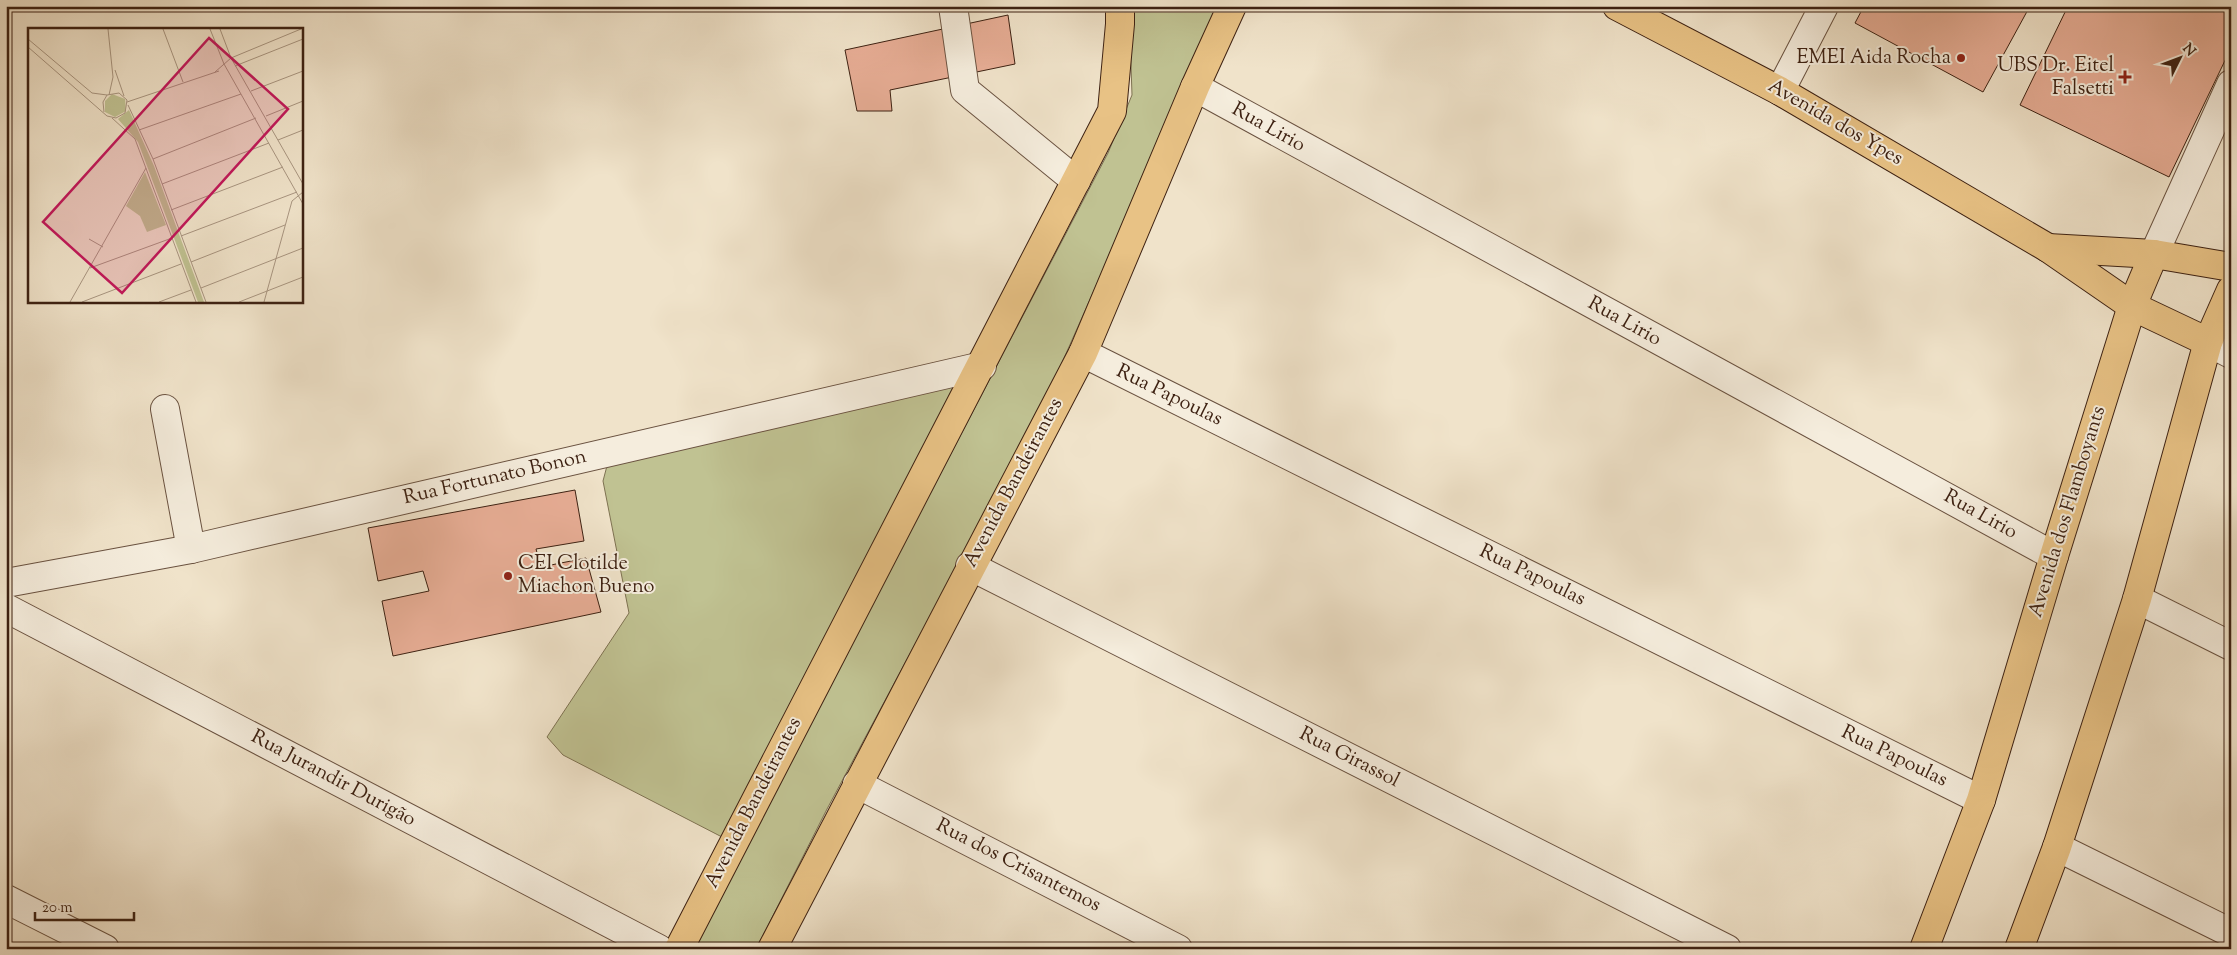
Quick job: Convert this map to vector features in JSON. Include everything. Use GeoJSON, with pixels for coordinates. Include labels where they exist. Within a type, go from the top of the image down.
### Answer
{"type":"FeatureCollection","features":[{"type":"Feature","properties":{"kind":"main road","name":"Avenida Bandeirantes"},"geometry":{"type":"LineString","coordinates":[[679,949],[982,366],[1112,111],[1120,6]]}},
{"type":"Feature","properties":{"kind":"main road","name":"Avenida Bandeirantes"},"geometry":{"type":"LineString","coordinates":[[772,949],[970,566],[1083,353],[1194,87],[1232,6]]}},
{"type":"Feature","properties":{"kind":"main road","name":"Avenida dos Ypes"},"geometry":{"type":"LineString","coordinates":[[1617,6],[1780,91],[2048,248],[2132,306],[2220,348]]}},
{"type":"Feature","properties":{"kind":"main road","name":"Avenida dos Ypes"},"geometry":{"type":"LineString","coordinates":[[2048,248],[2154,254],[2231,267]]}},
{"type":"Feature","properties":{"kind":"main road","name":"Avenida dos Flamboyants"},"geometry":{"type":"LineString","coordinates":[[1924,949],[1981,800],[2054,556],[2132,306],[2154,254]]}},
{"type":"Feature","properties":{"kind":"main road"},"geometry":{"type":"LineString","coordinates":[[2019,949],[2058,847],[2220,348],[2231,290]]}},
{"type":"Feature","properties":{"kind":"street"},"geometry":{"type":"LineString","coordinates":[[952,6],[965,90],[1076,181]]}},
{"type":"Feature","properties":{"kind":"street"},"geometry":{"type":"LineString","coordinates":[[1780,91],[1824,6]]}},
{"type":"Feature","properties":{"kind":"street","name":"Avenida dos Flamboyants"},"geometry":{"type":"LineString","coordinates":[[2154,254],[2231,84]]}},
{"type":"Feature","properties":{"kind":"street","name":"Rua Lirio"},"geometry":{"type":"LineString","coordinates":[[1194,87],[2054,556]]}},
{"type":"Feature","properties":{"kind":"street","name":"Rua Papoulas"},"geometry":{"type":"LineString","coordinates":[[1083,353],[1981,800]]}},
{"type":"Feature","properties":{"kind":"street","name":"Rua Fortunato Bonon"},"geometry":{"type":"LineString","coordinates":[[6,583],[191,548],[982,366]]}},
{"type":"Feature","properties":{"kind":"street"},"geometry":{"type":"LineString","coordinates":[[165,409],[191,548]]}},
{"type":"Feature","properties":{"kind":"street","name":"Rua Girassol"},"geometry":{"type":"LineString","coordinates":[[970,566],[1727,949]]}},
{"type":"Feature","properties":{"kind":"street"},"geometry":{"type":"LineString","coordinates":[[2137,599],[2231,646]]}},
{"type":"Feature","properties":{"kind":"street","name":"Rua Jurandir Durigão"},"geometry":{"type":"LineString","coordinates":[[6,608],[659,949]]}},
{"type":"Feature","properties":{"kind":"street","name":"Rua dos Crisantemos"},"geometry":{"type":"LineString","coordinates":[[857,784],[1178,949]]}},
{"type":"Feature","properties":{"kind":"street"},"geometry":{"type":"LineString","coordinates":[[2058,847],[2231,933]]}},
{"type":"Feature","properties":{"kind":"street"},"geometry":{"type":"LineString","coordinates":[[6,899],[105,949]]}},
{"type":"Feature","properties":{"kind":"green space"},"geometry":{"type":"Polygon","coordinates":[[[1129,6],[1220,6],[1045,401],[827,809],[756,949],[692,949],[1108,153],[1132,95],[1129,6]]]}},
{"type":"Feature","properties":{"kind":"green space"},"geometry":{"type":"Polygon","coordinates":[[[951,385],[956,391],[722,837],[563,755],[547,737],[629,613],[603,481],[608,462],[951,385]]]}},
{"type":"Feature","properties":{"kind":"building","name":"EMEI Aida Rocha"},"geometry":{"type":"Polygon","coordinates":[[[1864,6],[2030,6],[1983,92],[1855,23],[1864,6]]]}},
{"type":"Feature","properties":{"kind":"building","name":"UBS Dr. Eitel Falsetti"},"geometry":{"type":"Polygon","coordinates":[[[2068,6],[2231,6],[2231,48],[2169,177],[2020,105],[2068,6]]]}},
{"type":"Feature","properties":{"kind":"building"},"geometry":{"type":"Polygon","coordinates":[[[1008,15],[1015,64],[890,90],[892,111],[857,111],[845,50],[1008,15]]]}},
{"type":"Feature","properties":{"kind":"building","name":"CEI Clotilde Miachon Bueno"},"geometry":{"type":"Polygon","coordinates":[[[575,490],[584,541],[536,549],[541,567],[586,558],[601,612],[393,656],[382,601],[429,591],[423,571],[378,581],[368,528],[575,490]]]}},
{"type":"Feature","properties":{"kind":"place","name":"EMEI Aida Rocha"},"geometry":{"type":"Point","coordinates":[1961,58]}},
{"type":"Feature","properties":{"kind":"place","name":"UBS Dr. Eitel Falsetti"},"geometry":{"type":"Point","coordinates":[2125,77]}},
{"type":"Feature","properties":{"kind":"place","name":"CEI Clotilde Miachon Bueno"},"geometry":{"type":"Point","coordinates":[508,576]}}]}
